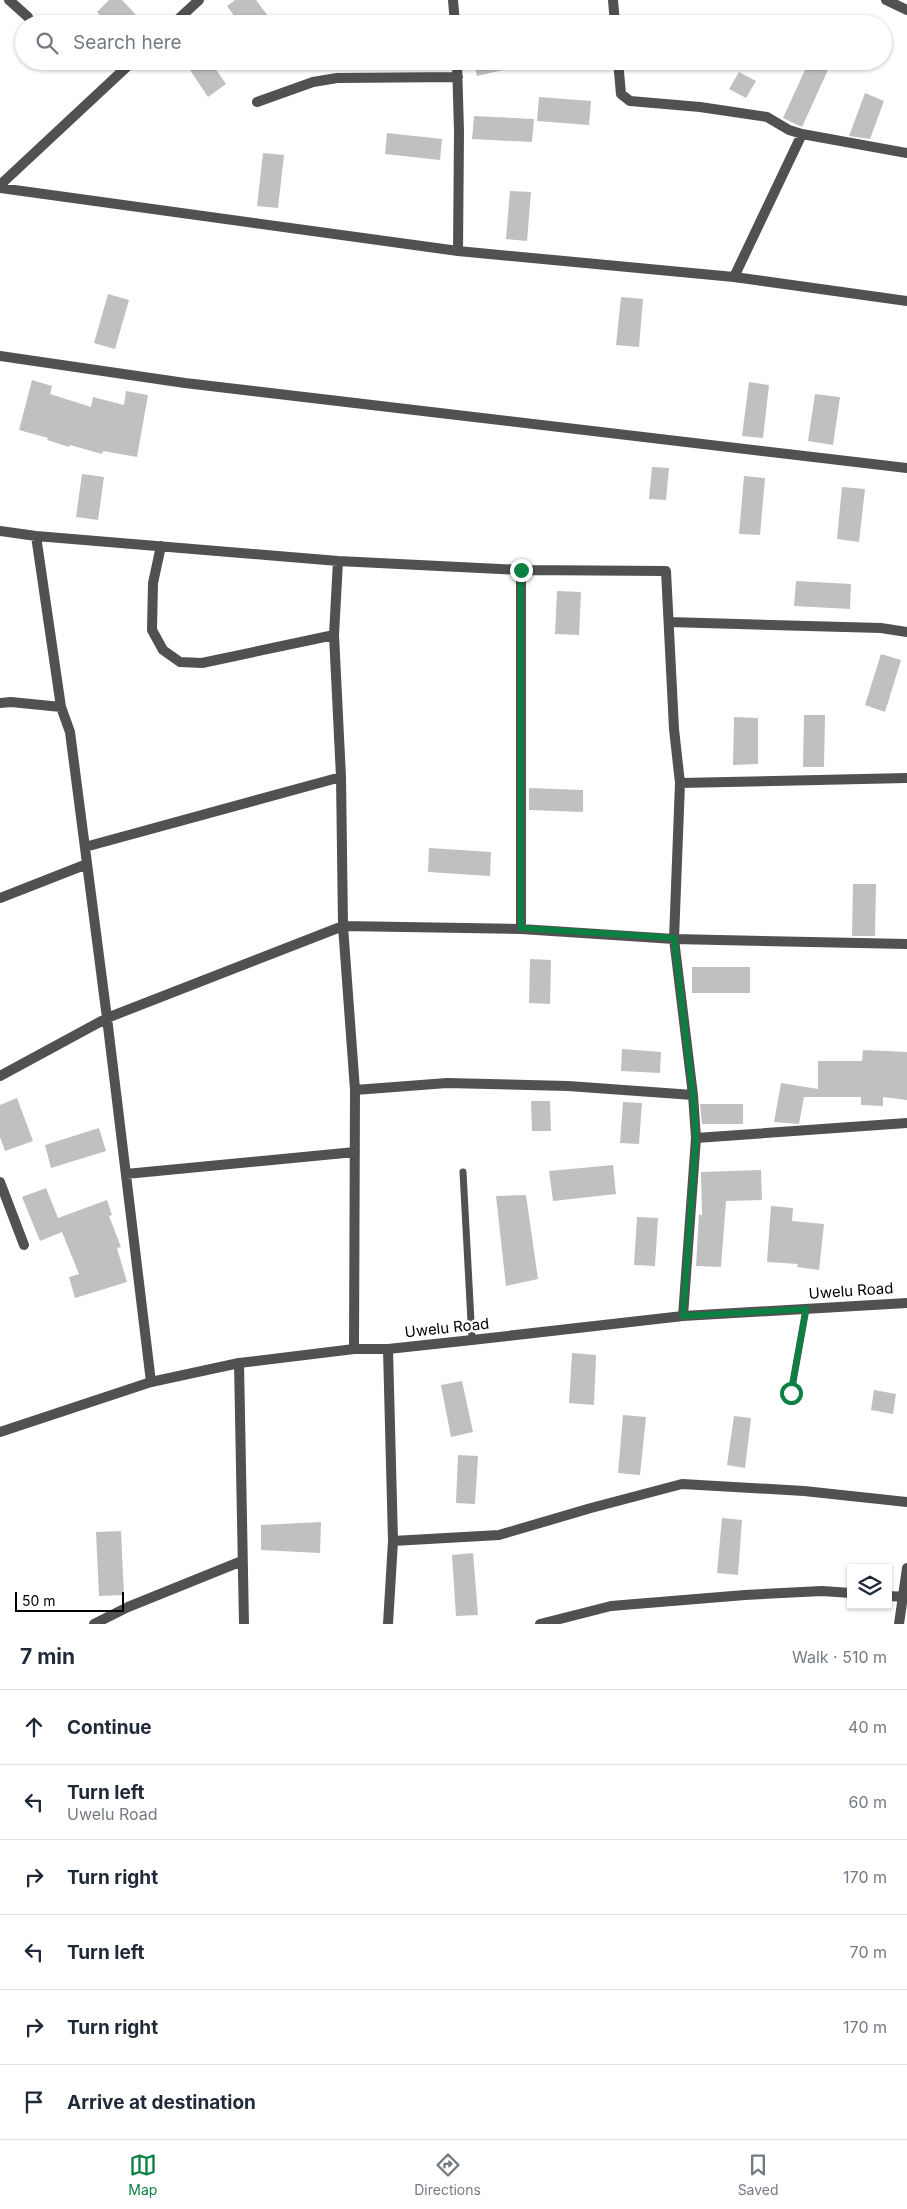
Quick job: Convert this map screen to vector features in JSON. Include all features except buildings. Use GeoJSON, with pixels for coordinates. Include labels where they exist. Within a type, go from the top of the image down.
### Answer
{"type":"FeatureCollection","features":[{"type":"Feature","properties":{"kind":"street"},"geometry":{"type":"LineString","coordinates":[[10,0],[26,15]]}},
{"type":"Feature","properties":{"kind":"street"},"geometry":{"type":"LineString","coordinates":[[183,15],[199,0]]}},
{"type":"Feature","properties":{"kind":"street"},"geometry":{"type":"LineString","coordinates":[[453,0],[454,15]]}},
{"type":"Feature","properties":{"kind":"street"},"geometry":{"type":"LineString","coordinates":[[613,0],[614,15]]}},
{"type":"Feature","properties":{"kind":"street"},"geometry":{"type":"LineString","coordinates":[[886,0],[907,10]]}},
{"type":"Feature","properties":{"kind":"street"},"geometry":{"type":"LineString","coordinates":[[0,186],[123,70]]}},
{"type":"Feature","properties":{"kind":"street"},"geometry":{"type":"LineString","coordinates":[[458,70],[458,251]]}},
{"type":"Feature","properties":{"kind":"street"},"geometry":{"type":"LineString","coordinates":[[619,70],[621,94],[630,101],[700,107],[767,116],[788,130],[802,134],[907,154]]}},
{"type":"Feature","properties":{"kind":"street"},"geometry":{"type":"LineString","coordinates":[[257,102],[313,82],[336,78],[458,77]]}},
{"type":"Feature","properties":{"kind":"street"},"geometry":{"type":"LineString","coordinates":[[734,277],[802,134]]}},
{"type":"Feature","properties":{"kind":"street"},"geometry":{"type":"LineString","coordinates":[[0,186],[458,251],[734,277],[907,301]]}},
{"type":"Feature","properties":{"kind":"street"},"geometry":{"type":"LineString","coordinates":[[0,356],[185,383],[907,468]]}},
{"type":"Feature","properties":{"kind":"street"},"geometry":{"type":"LineString","coordinates":[[0,531],[36,536],[338,561],[521,570],[666,571],[674,728],[680,783],[674,938],[693,1095],[696,1138],[683,1316]]}},
{"type":"Feature","properties":{"kind":"street"},"geometry":{"type":"LineString","coordinates":[[36,536],[60,707],[70,732],[151,1382]]}},
{"type":"Feature","properties":{"kind":"street"},"geometry":{"type":"LineString","coordinates":[[160,546],[154,583],[152,630],[163,650],[180,662],[202,663],[334,635]]}},
{"type":"Feature","properties":{"kind":"street"},"geometry":{"type":"LineString","coordinates":[[338,561],[334,635],[341,777],[343,926],[355,1090],[354,1349]]}},
{"type":"Feature","properties":{"kind":"street"},"geometry":{"type":"LineString","coordinates":[[521,570],[521,928]]}},
{"type":"Feature","properties":{"kind":"street"},"geometry":{"type":"LineString","coordinates":[[669,622],[881,628],[907,632]]}},
{"type":"Feature","properties":{"kind":"street"},"geometry":{"type":"LineString","coordinates":[[0,703],[11,702],[60,707]]}},
{"type":"Feature","properties":{"kind":"street"},"geometry":{"type":"LineString","coordinates":[[85,847],[341,777]]}},
{"type":"Feature","properties":{"kind":"street"},"geometry":{"type":"LineString","coordinates":[[680,783],[907,778]]}},
{"type":"Feature","properties":{"kind":"street"},"geometry":{"type":"LineString","coordinates":[[0,898],[87,864]]}},
{"type":"Feature","properties":{"kind":"street"},"geometry":{"type":"LineString","coordinates":[[0,1076],[107,1018],[343,926],[521,928],[674,938],[907,944]]}},
{"type":"Feature","properties":{"kind":"street"},"geometry":{"type":"LineString","coordinates":[[355,1090],[447,1083],[568,1086],[693,1095]]}},
{"type":"Feature","properties":{"kind":"street"},"geometry":{"type":"LineString","coordinates":[[696,1138],[907,1124]]}},
{"type":"Feature","properties":{"kind":"street"},"geometry":{"type":"LineString","coordinates":[[126,1174],[355,1152]]}},
{"type":"Feature","properties":{"kind":"street"},"geometry":{"type":"LineString","coordinates":[[0,1182],[24,1245]]}},
{"type":"Feature","properties":{"kind":"street","name":"Uwelu Road"},"geometry":{"type":"LineString","coordinates":[[0,1432],[151,1382],[239,1363],[354,1349],[388,1349],[683,1316],[907,1302]]}},
{"type":"Feature","properties":{"kind":"street"},"geometry":{"type":"LineString","coordinates":[[388,1349],[393,1541],[388,1624]]}},
{"type":"Feature","properties":{"kind":"street"},"geometry":{"type":"LineString","coordinates":[[239,1363],[244,1624]]}},
{"type":"Feature","properties":{"kind":"street"},"geometry":{"type":"LineString","coordinates":[[393,1541],[499,1535],[682,1484],[804,1491],[907,1502]]}},
{"type":"Feature","properties":{"kind":"street"},"geometry":{"type":"LineString","coordinates":[[94,1624],[128,1607],[242,1561]]}},
{"type":"Feature","properties":{"kind":"street"},"geometry":{"type":"LineString","coordinates":[[899,1624],[905,1597],[907,1568]]}},
{"type":"Feature","properties":{"kind":"street"},"geometry":{"type":"LineString","coordinates":[[540,1624],[611,1606],[745,1595],[822,1591],[847,1593]]}},
{"type":"Feature","properties":{"kind":"street"},"geometry":{"type":"LineString","coordinates":[[892,1596],[905,1597]]}},
{"type":"Feature","properties":{"kind":"lane"},"geometry":{"type":"LineString","coordinates":[[463,1172],[472,1340]]}},
{"type":"Feature","properties":{"kind":"lane"},"geometry":{"type":"LineString","coordinates":[[791,1393],[806,1309]]}},
{"type":"Feature","properties":{"kind":"route"},"geometry":{"type":"LineString","coordinates":[[521,570],[521,928],[674,938],[693,1095],[696,1138],[683,1316],[806,1309],[791,1393]]}}]}
